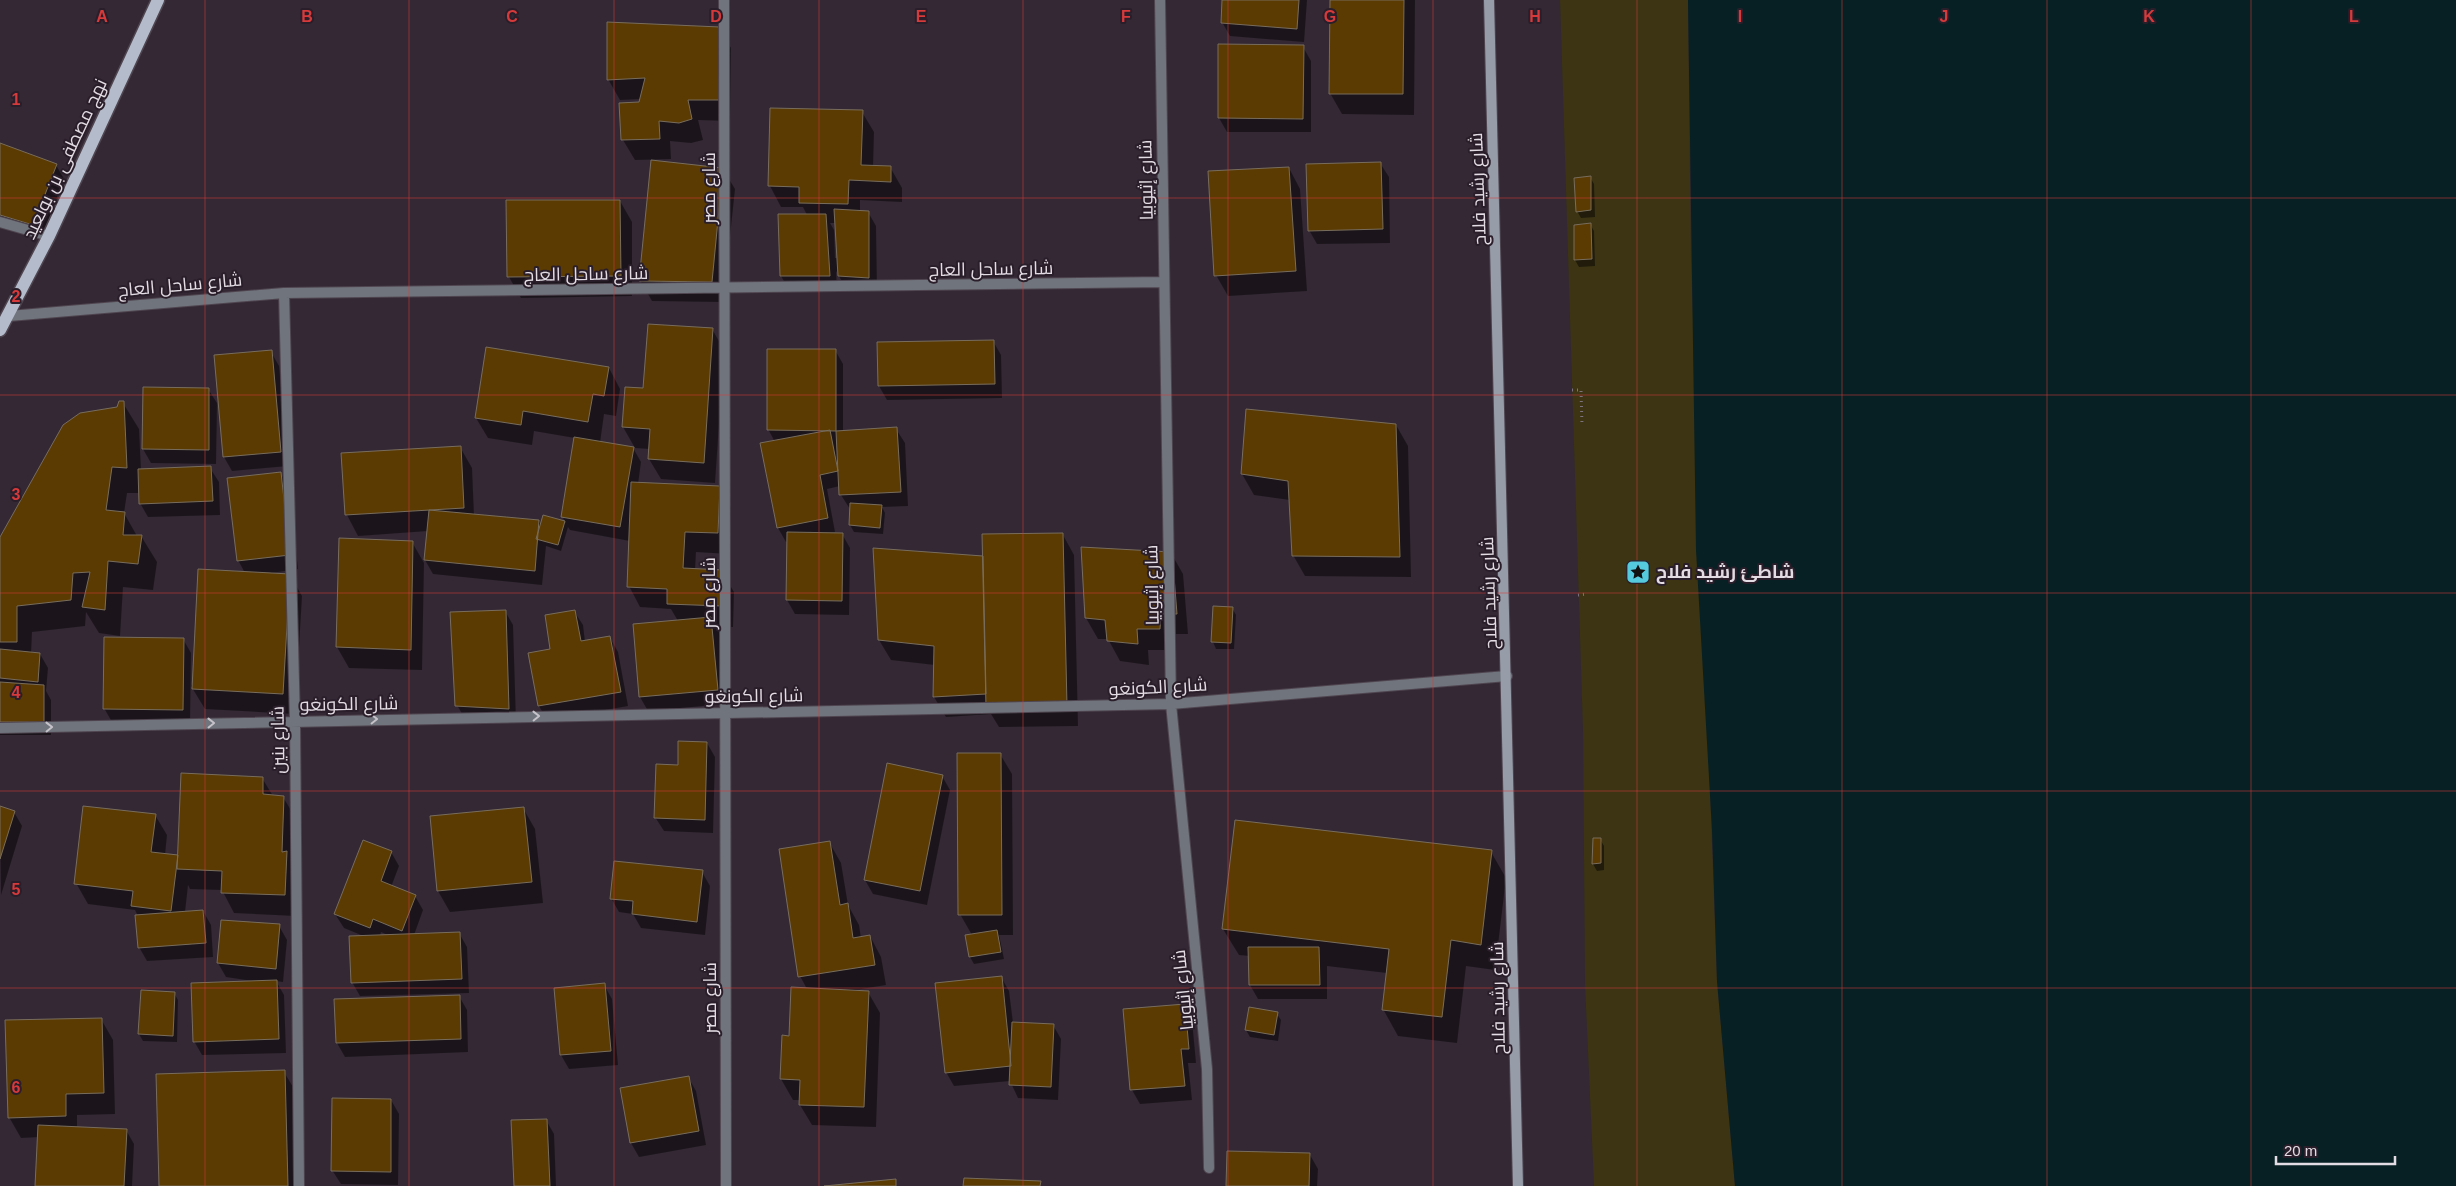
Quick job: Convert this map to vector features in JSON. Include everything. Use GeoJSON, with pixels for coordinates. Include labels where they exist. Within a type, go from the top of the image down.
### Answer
{"type":"FeatureCollection","features":[{"type":"Feature","properties":{"kind":"main road","name":"نهج مصطفى بن بولعيد"},"geometry":{"type":"LineString","coordinates":[[0,330],[9,316],[49,236],[158,0]]}},
{"type":"Feature","properties":{"kind":"street","name":"شارع مصر"},"geometry":{"type":"LineString","coordinates":[[724,0],[726,289],[726,1186]]}},
{"type":"Feature","properties":{"kind":"street","name":"شارع إثيوبيا"},"geometry":{"type":"LineString","coordinates":[[1160,0],[1171,704],[1207,1068],[1209,1168]]}},
{"type":"Feature","properties":{"kind":"street","name":"شارع رشيد فلاح"},"geometry":{"type":"LineString","coordinates":[[1489,0],[1518,1186]]}},
{"type":"Feature","properties":{"kind":"street"},"geometry":{"type":"LineString","coordinates":[[0,222],[49,236]]}},
{"type":"Feature","properties":{"kind":"street","name":"شارع ساحل العاج"},"geometry":{"type":"LineString","coordinates":[[9,316],[284,293],[726,289],[1164,282]]}},
{"type":"Feature","properties":{"kind":"street","name":"شارع بنين"},"geometry":{"type":"LineString","coordinates":[[284,293],[295,721],[299,1186]]}},
{"type":"Feature","properties":{"kind":"street","name":"شارع الكونغو"},"geometry":{"type":"LineString","coordinates":[[0,728],[1171,704],[1507,676]]}},
{"type":"Feature","properties":{"kind":"path"},"geometry":{"type":"LineString","coordinates":[[1572,390],[1581,390],[1582,425]]}},
{"type":"Feature","properties":{"kind":"path"},"geometry":{"type":"LineString","coordinates":[[1578,595],[1587,594]]}},
{"type":"Feature","properties":{"kind":"sand","name":"شاطئ رشيد فلاح"},"geometry":{"type":"Polygon","coordinates":[[[1560,0],[1688,0],[1691,260],[1717,981],[1735,1186],[1594,1186],[1585,985],[1583,732],[1560,0]]]}},
{"type":"Feature","properties":{"kind":"shaded area"},"geometry":{"type":"Polygon","coordinates":[[[1688,0],[2456,0],[2456,1186],[1735,1186],[1717,981],[1712,830],[1696,550],[1688,0]]]}},
{"type":"Feature","properties":{"kind":"building"},"geometry":{"type":"Polygon","coordinates":[[[1222,0],[1299,0],[1297,29],[1221,23],[1222,0]]]}},
{"type":"Feature","properties":{"kind":"building"},"geometry":{"type":"Polygon","coordinates":[[[1330,0],[1404,0],[1403,94],[1329,94],[1330,0]]]}},
{"type":"Feature","properties":{"kind":"building"},"geometry":{"type":"Polygon","coordinates":[[[607,22],[720,27],[719,100],[688,100],[692,119],[679,123],[659,121],[660,139],[621,140],[619,103],[639,102],[645,78],[607,80],[607,22]]]}},
{"type":"Feature","properties":{"kind":"building"},"geometry":{"type":"Polygon","coordinates":[[[1218,44],[1304,45],[1303,119],[1218,118],[1218,44]]]}},
{"type":"Feature","properties":{"kind":"building"},"geometry":{"type":"Polygon","coordinates":[[[770,108],[863,110],[861,165],[891,166],[891,182],[849,180],[848,204],[799,203],[799,187],[768,186],[770,108]]]}},
{"type":"Feature","properties":{"kind":"building"},"geometry":{"type":"Polygon","coordinates":[[[0,143],[57,164],[33,225],[0,215],[0,143]]]}},
{"type":"Feature","properties":{"kind":"building"},"geometry":{"type":"Polygon","coordinates":[[[651,160],[723,168],[712,282],[639,281],[651,160]]]}},
{"type":"Feature","properties":{"kind":"building"},"geometry":{"type":"Polygon","coordinates":[[[1381,162],[1383,229],[1308,231],[1306,164],[1381,162]]]}},
{"type":"Feature","properties":{"kind":"building"},"geometry":{"type":"Polygon","coordinates":[[[1289,167],[1296,271],[1214,276],[1208,171],[1289,167]]]}},
{"type":"Feature","properties":{"kind":"building"},"geometry":{"type":"Polygon","coordinates":[[[1591,176],[1591,210],[1576,212],[1574,178],[1591,176]]]}},
{"type":"Feature","properties":{"kind":"building"},"geometry":{"type":"Polygon","coordinates":[[[506,200],[620,200],[621,276],[507,277],[506,200]]]}},
{"type":"Feature","properties":{"kind":"building"},"geometry":{"type":"Polygon","coordinates":[[[834,209],[869,211],[869,278],[838,276],[834,209]]]}},
{"type":"Feature","properties":{"kind":"building"},"geometry":{"type":"Polygon","coordinates":[[[778,214],[826,214],[830,276],[780,276],[778,214]]]}},
{"type":"Feature","properties":{"kind":"building"},"geometry":{"type":"Polygon","coordinates":[[[1591,223],[1592,259],[1574,260],[1574,225],[1591,223]]]}},
{"type":"Feature","properties":{"kind":"building"},"geometry":{"type":"Polygon","coordinates":[[[648,324],[713,328],[704,463],[648,459],[650,429],[622,427],[625,387],[643,388],[648,324]]]}},
{"type":"Feature","properties":{"kind":"building"},"geometry":{"type":"Polygon","coordinates":[[[994,340],[995,384],[878,386],[877,342],[994,340]]]}},
{"type":"Feature","properties":{"kind":"building"},"geometry":{"type":"Polygon","coordinates":[[[486,347],[609,367],[604,396],[593,394],[588,422],[523,411],[521,425],[475,418],[486,347]]]}},
{"type":"Feature","properties":{"kind":"building"},"geometry":{"type":"Polygon","coordinates":[[[767,349],[836,349],[836,431],[767,430],[767,349]]]}},
{"type":"Feature","properties":{"kind":"building"},"geometry":{"type":"Polygon","coordinates":[[[272,350],[281,452],[223,457],[214,355],[272,350]]]}},
{"type":"Feature","properties":{"kind":"building"},"geometry":{"type":"Polygon","coordinates":[[[143,387],[209,388],[209,450],[142,449],[143,387]]]}},
{"type":"Feature","properties":{"kind":"building"},"geometry":{"type":"Polygon","coordinates":[[[119,401],[124,401],[127,468],[112,467],[106,510],[125,512],[123,535],[142,535],[138,564],[108,561],[105,610],[82,607],[90,572],[73,573],[71,600],[17,606],[17,642],[0,642],[0,537],[63,425],[80,413],[117,407],[119,401]]]}},
{"type":"Feature","properties":{"kind":"building"},"geometry":{"type":"Polygon","coordinates":[[[1246,409],[1396,424],[1400,557],[1292,556],[1288,481],[1241,474],[1246,409]]]}},
{"type":"Feature","properties":{"kind":"building"},"geometry":{"type":"Polygon","coordinates":[[[897,427],[901,492],[839,495],[836,431],[897,427]]]}},
{"type":"Feature","properties":{"kind":"building"},"geometry":{"type":"Polygon","coordinates":[[[830,430],[838,471],[820,475],[828,518],[777,528],[760,443],[830,430]]]}},
{"type":"Feature","properties":{"kind":"building"},"geometry":{"type":"Polygon","coordinates":[[[574,437],[634,447],[620,527],[561,517],[574,437]]]}},
{"type":"Feature","properties":{"kind":"building"},"geometry":{"type":"Polygon","coordinates":[[[461,446],[464,508],[345,515],[341,453],[461,446]]]}},
{"type":"Feature","properties":{"kind":"building"},"geometry":{"type":"Polygon","coordinates":[[[211,466],[213,501],[139,504],[138,469],[211,466]]]}},
{"type":"Feature","properties":{"kind":"building"},"geometry":{"type":"Polygon","coordinates":[[[281,472],[290,555],[237,561],[227,478],[281,472]]]}},
{"type":"Feature","properties":{"kind":"building"},"geometry":{"type":"Polygon","coordinates":[[[631,482],[720,486],[718,533],[685,532],[683,568],[723,570],[722,606],[667,604],[667,589],[627,587],[631,482]]]}},
{"type":"Feature","properties":{"kind":"building"},"geometry":{"type":"Polygon","coordinates":[[[850,503],[882,505],[880,528],[849,525],[850,503]]]}},
{"type":"Feature","properties":{"kind":"building"},"geometry":{"type":"Polygon","coordinates":[[[429,510],[539,520],[535,571],[424,560],[429,510]]]}},
{"type":"Feature","properties":{"kind":"building"},"geometry":{"type":"Polygon","coordinates":[[[543,515],[565,521],[558,545],[536,539],[543,515]]]}},
{"type":"Feature","properties":{"kind":"building"},"geometry":{"type":"Polygon","coordinates":[[[787,532],[843,533],[842,601],[786,600],[787,532]]]}},
{"type":"Feature","properties":{"kind":"building"},"geometry":{"type":"Polygon","coordinates":[[[1063,533],[1067,706],[986,707],[982,534],[1063,533]]]}},
{"type":"Feature","properties":{"kind":"building"},"geometry":{"type":"Polygon","coordinates":[[[339,538],[413,541],[411,650],[336,647],[339,538]]]}},
{"type":"Feature","properties":{"kind":"building"},"geometry":{"type":"Polygon","coordinates":[[[1081,547],[1172,552],[1177,614],[1161,614],[1160,629],[1137,629],[1138,644],[1107,641],[1105,620],[1085,618],[1081,547]]]}},
{"type":"Feature","properties":{"kind":"building"},"geometry":{"type":"Polygon","coordinates":[[[873,548],[983,556],[986,694],[933,697],[934,646],[878,640],[873,548]]]}},
{"type":"Feature","properties":{"kind":"building"},"geometry":{"type":"Polygon","coordinates":[[[198,569],[290,574],[283,694],[192,689],[198,569]]]}},
{"type":"Feature","properties":{"kind":"building"},"geometry":{"type":"Polygon","coordinates":[[[1213,606],[1233,607],[1231,643],[1211,642],[1213,606]]]}},
{"type":"Feature","properties":{"kind":"building"},"geometry":{"type":"Polygon","coordinates":[[[506,610],[509,709],[455,706],[450,612],[506,610]]]}},
{"type":"Feature","properties":{"kind":"building"},"geometry":{"type":"Polygon","coordinates":[[[575,610],[581,641],[610,636],[621,692],[538,706],[528,653],[550,649],[545,615],[575,610]]]}},
{"type":"Feature","properties":{"kind":"building"},"geometry":{"type":"Polygon","coordinates":[[[711,617],[718,690],[639,697],[633,624],[711,617]]]}},
{"type":"Feature","properties":{"kind":"building"},"geometry":{"type":"Polygon","coordinates":[[[104,637],[184,638],[183,710],[103,709],[104,637]]]}},
{"type":"Feature","properties":{"kind":"building"},"geometry":{"type":"Polygon","coordinates":[[[0,649],[40,653],[38,682],[0,678],[0,649]]]}},
{"type":"Feature","properties":{"kind":"building"},"geometry":{"type":"Polygon","coordinates":[[[0,682],[44,685],[44,722],[0,722],[0,682]]]}},
{"type":"Feature","properties":{"kind":"building"},"geometry":{"type":"Polygon","coordinates":[[[678,741],[707,742],[705,820],[654,818],[656,764],[678,765],[678,741]]]}},
{"type":"Feature","properties":{"kind":"building"},"geometry":{"type":"Polygon","coordinates":[[[957,753],[1001,753],[1002,915],[958,915],[957,753]]]}},
{"type":"Feature","properties":{"kind":"building"},"geometry":{"type":"Polygon","coordinates":[[[887,763],[943,775],[920,891],[864,880],[887,763]]]}},
{"type":"Feature","properties":{"kind":"building"},"geometry":{"type":"Polygon","coordinates":[[[181,773],[263,777],[263,794],[284,796],[282,852],[287,851],[285,895],[221,893],[222,871],[177,869],[181,773]]]}},
{"type":"Feature","properties":{"kind":"building"},"geometry":{"type":"Polygon","coordinates":[[[0,806],[15,811],[0,859],[0,806]]]}},
{"type":"Feature","properties":{"kind":"building"},"geometry":{"type":"Polygon","coordinates":[[[83,806],[156,814],[151,852],[178,855],[171,911],[131,906],[133,891],[74,884],[83,806]]]}},
{"type":"Feature","properties":{"kind":"building"},"geometry":{"type":"Polygon","coordinates":[[[524,807],[532,882],[437,891],[430,816],[524,807]]]}},
{"type":"Feature","properties":{"kind":"building"},"geometry":{"type":"Polygon","coordinates":[[[1235,820],[1492,850],[1481,945],[1451,940],[1442,1017],[1382,1010],[1389,949],[1222,929],[1235,820]]]}},
{"type":"Feature","properties":{"kind":"building"},"geometry":{"type":"Polygon","coordinates":[[[1593,838],[1601,838],[1601,863],[1592,864],[1593,838]]]}},
{"type":"Feature","properties":{"kind":"building"},"geometry":{"type":"Polygon","coordinates":[[[363,840],[392,851],[381,881],[416,895],[402,931],[373,919],[370,928],[334,914],[363,840]]]}},
{"type":"Feature","properties":{"kind":"building"},"geometry":{"type":"Polygon","coordinates":[[[830,841],[840,905],[848,903],[853,938],[870,935],[875,965],[798,977],[779,849],[830,841]]]}},
{"type":"Feature","properties":{"kind":"building"},"geometry":{"type":"Polygon","coordinates":[[[614,861],[703,870],[697,922],[632,914],[633,901],[610,899],[614,861]]]}},
{"type":"Feature","properties":{"kind":"building"},"geometry":{"type":"Polygon","coordinates":[[[203,910],[206,943],[138,948],[135,915],[203,910]]]}},
{"type":"Feature","properties":{"kind":"building"},"geometry":{"type":"Polygon","coordinates":[[[221,920],[280,924],[276,969],[217,963],[221,920]]]}},
{"type":"Feature","properties":{"kind":"building"},"geometry":{"type":"Polygon","coordinates":[[[997,930],[1001,952],[969,957],[965,935],[997,930]]]}},
{"type":"Feature","properties":{"kind":"building"},"geometry":{"type":"Polygon","coordinates":[[[460,932],[462,979],[351,983],[349,936],[460,932]]]}},
{"type":"Feature","properties":{"kind":"building"},"geometry":{"type":"Polygon","coordinates":[[[1248,947],[1319,947],[1320,985],[1249,985],[1248,947]]]}},
{"type":"Feature","properties":{"kind":"building"},"geometry":{"type":"Polygon","coordinates":[[[1002,976],[1011,1066],[945,1073],[935,983],[1002,976]]]}},
{"type":"Feature","properties":{"kind":"building"},"geometry":{"type":"Polygon","coordinates":[[[277,980],[279,1039],[193,1042],[191,983],[277,980]]]}},
{"type":"Feature","properties":{"kind":"building"},"geometry":{"type":"Polygon","coordinates":[[[605,983],[611,1051],[560,1055],[554,988],[605,983]]]}},
{"type":"Feature","properties":{"kind":"building"},"geometry":{"type":"Polygon","coordinates":[[[791,987],[869,991],[864,1107],[799,1105],[800,1080],[780,1079],[782,1035],[789,1036],[791,987]]]}},
{"type":"Feature","properties":{"kind":"building"},"geometry":{"type":"Polygon","coordinates":[[[141,990],[175,992],[173,1036],[138,1034],[141,990]]]}},
{"type":"Feature","properties":{"kind":"building"},"geometry":{"type":"Polygon","coordinates":[[[460,995],[461,1039],[336,1043],[334,999],[460,995]]]}},
{"type":"Feature","properties":{"kind":"building"},"geometry":{"type":"Polygon","coordinates":[[[1185,1004],[1189,1049],[1181,1049],[1185,1086],[1130,1090],[1123,1009],[1185,1004]]]}},
{"type":"Feature","properties":{"kind":"building"},"geometry":{"type":"Polygon","coordinates":[[[1249,1007],[1278,1012],[1274,1035],[1245,1030],[1249,1007]]]}},
{"type":"Feature","properties":{"kind":"building"},"geometry":{"type":"Polygon","coordinates":[[[102,1018],[104,1093],[66,1094],[66,1116],[8,1118],[5,1020],[102,1018]]]}},
{"type":"Feature","properties":{"kind":"building"},"geometry":{"type":"Polygon","coordinates":[[[1012,1022],[1054,1024],[1051,1087],[1009,1085],[1012,1022]]]}},
{"type":"Feature","properties":{"kind":"building"},"geometry":{"type":"Polygon","coordinates":[[[285,1070],[288,1186],[159,1186],[156,1074],[285,1070]]]}},
{"type":"Feature","properties":{"kind":"building"},"geometry":{"type":"Polygon","coordinates":[[[689,1076],[699,1131],[630,1143],[620,1088],[689,1076]]]}},
{"type":"Feature","properties":{"kind":"building"},"geometry":{"type":"Polygon","coordinates":[[[332,1098],[391,1099],[391,1172],[331,1171],[332,1098]]]}},
{"type":"Feature","properties":{"kind":"building"},"geometry":{"type":"Polygon","coordinates":[[[547,1119],[550,1186],[514,1186],[511,1120],[547,1119]]]}},
{"type":"Feature","properties":{"kind":"building"},"geometry":{"type":"Polygon","coordinates":[[[38,1125],[127,1129],[124,1186],[35,1186],[38,1125]]]}},
{"type":"Feature","properties":{"kind":"building"},"geometry":{"type":"Polygon","coordinates":[[[1227,1151],[1310,1153],[1309,1186],[1226,1186],[1227,1151]]]}},
{"type":"Feature","properties":{"kind":"building"},"geometry":{"type":"Polygon","coordinates":[[[964,1178],[1041,1181],[1040,1186],[963,1186],[964,1178]]]}},
{"type":"Feature","properties":{"kind":"building"},"geometry":{"type":"Polygon","coordinates":[[[896,1179],[896,1186],[824,1186],[896,1179]]]}},
{"type":"Feature","properties":{"kind":"place","name":"شاطئ رشيد فلاح"},"geometry":{"type":"Point","coordinates":[1638,572]}}]}
